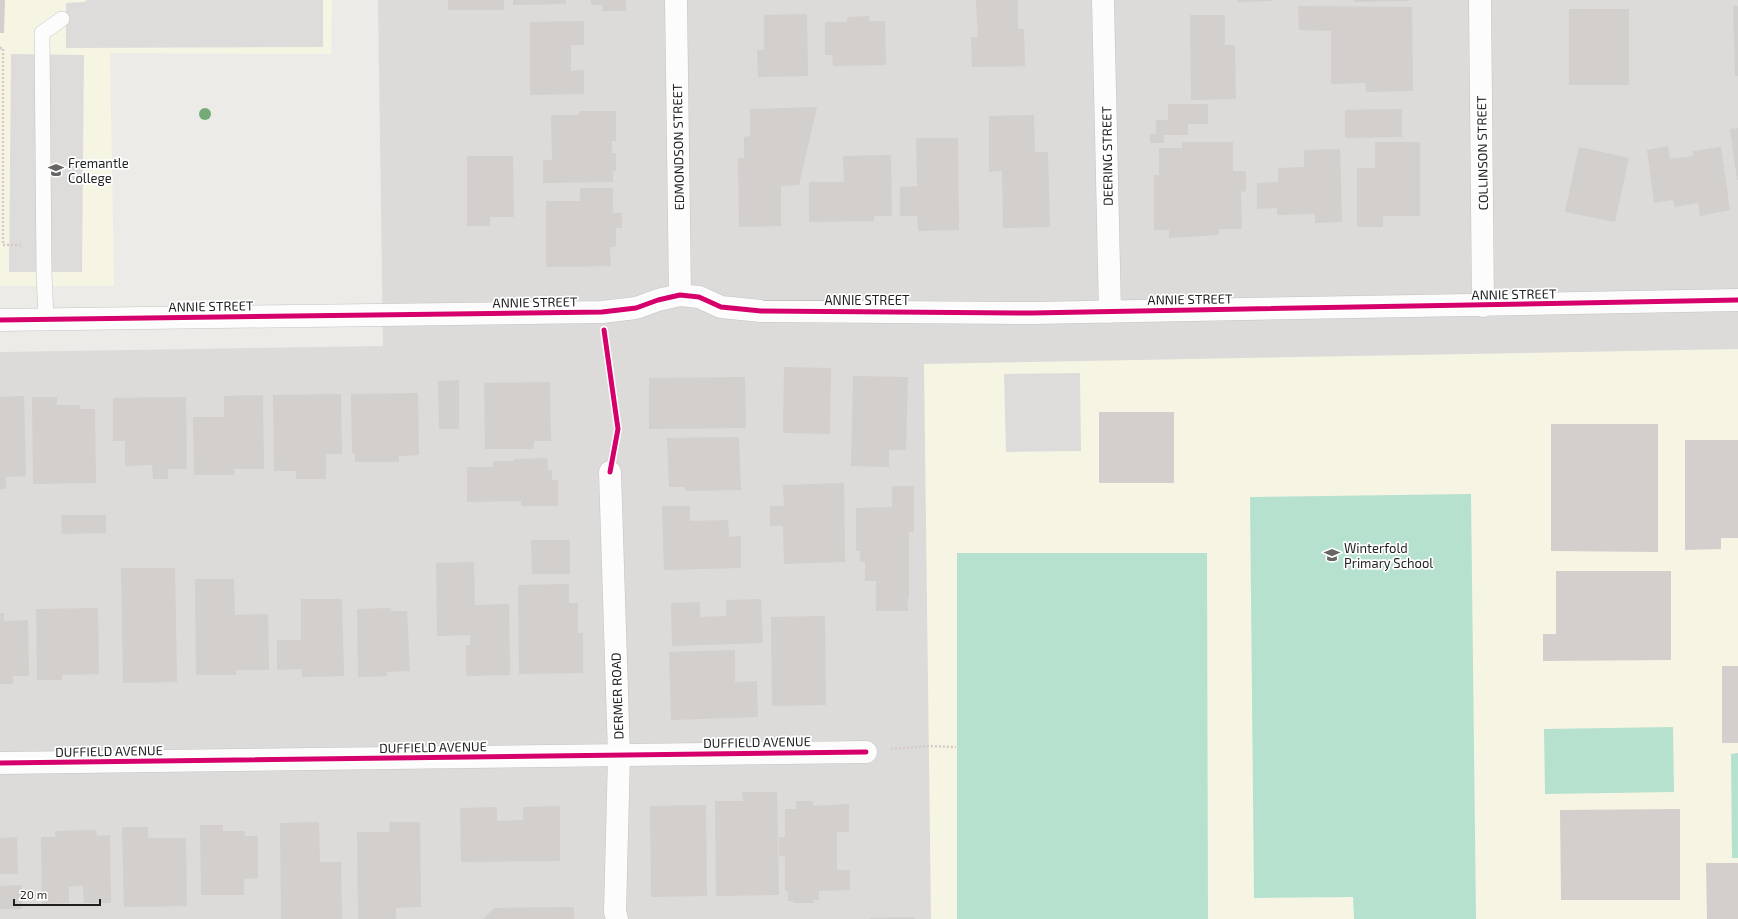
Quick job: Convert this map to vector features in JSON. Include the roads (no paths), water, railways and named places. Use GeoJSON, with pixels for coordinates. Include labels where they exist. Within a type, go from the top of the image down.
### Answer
{"type":"FeatureCollection","features":[{"type":"Feature","properties":{"kind":"street","name":"EDMONDSON STREET"},"geometry":{"type":"LineString","coordinates":[[676,0],[680,295]]}},
{"type":"Feature","properties":{"kind":"street","name":"DEERING STREET"},"geometry":{"type":"LineString","coordinates":[[1103,0],[1110,312]]}},
{"type":"Feature","properties":{"kind":"street","name":"COLLINSON STREET"},"geometry":{"type":"LineString","coordinates":[[1480,0],[1483,306]]}},
{"type":"Feature","properties":{"kind":"street","name":"ANNIE STREET"},"geometry":{"type":"LineString","coordinates":[[0,320],[602,312],[636,308],[658,300],[680,295],[699,297],[721,307],[762,311],[1110,312],[1738,300]]}},
{"type":"Feature","properties":{"kind":"street","name":"DERMER ROAD"},"geometry":{"type":"LineString","coordinates":[[610,472],[619,755],[615,912],[617,919]]}},
{"type":"Feature","properties":{"kind":"street","name":"DUFFIELD AVENUE"},"geometry":{"type":"LineString","coordinates":[[0,763],[866,752]]}},
{"type":"Feature","properties":{"kind":"lane"},"geometry":{"type":"LineString","coordinates":[[46,319],[44,272],[42,34],[62,19]]}},
{"type":"Feature","properties":{"kind":"place","name":"Fremantle College"},"geometry":{"type":"Point","coordinates":[56,170]}},
{"type":"Feature","properties":{"kind":"place","name":"Winterfold Primary School"},"geometry":{"type":"Point","coordinates":[1332,555]}}]}
